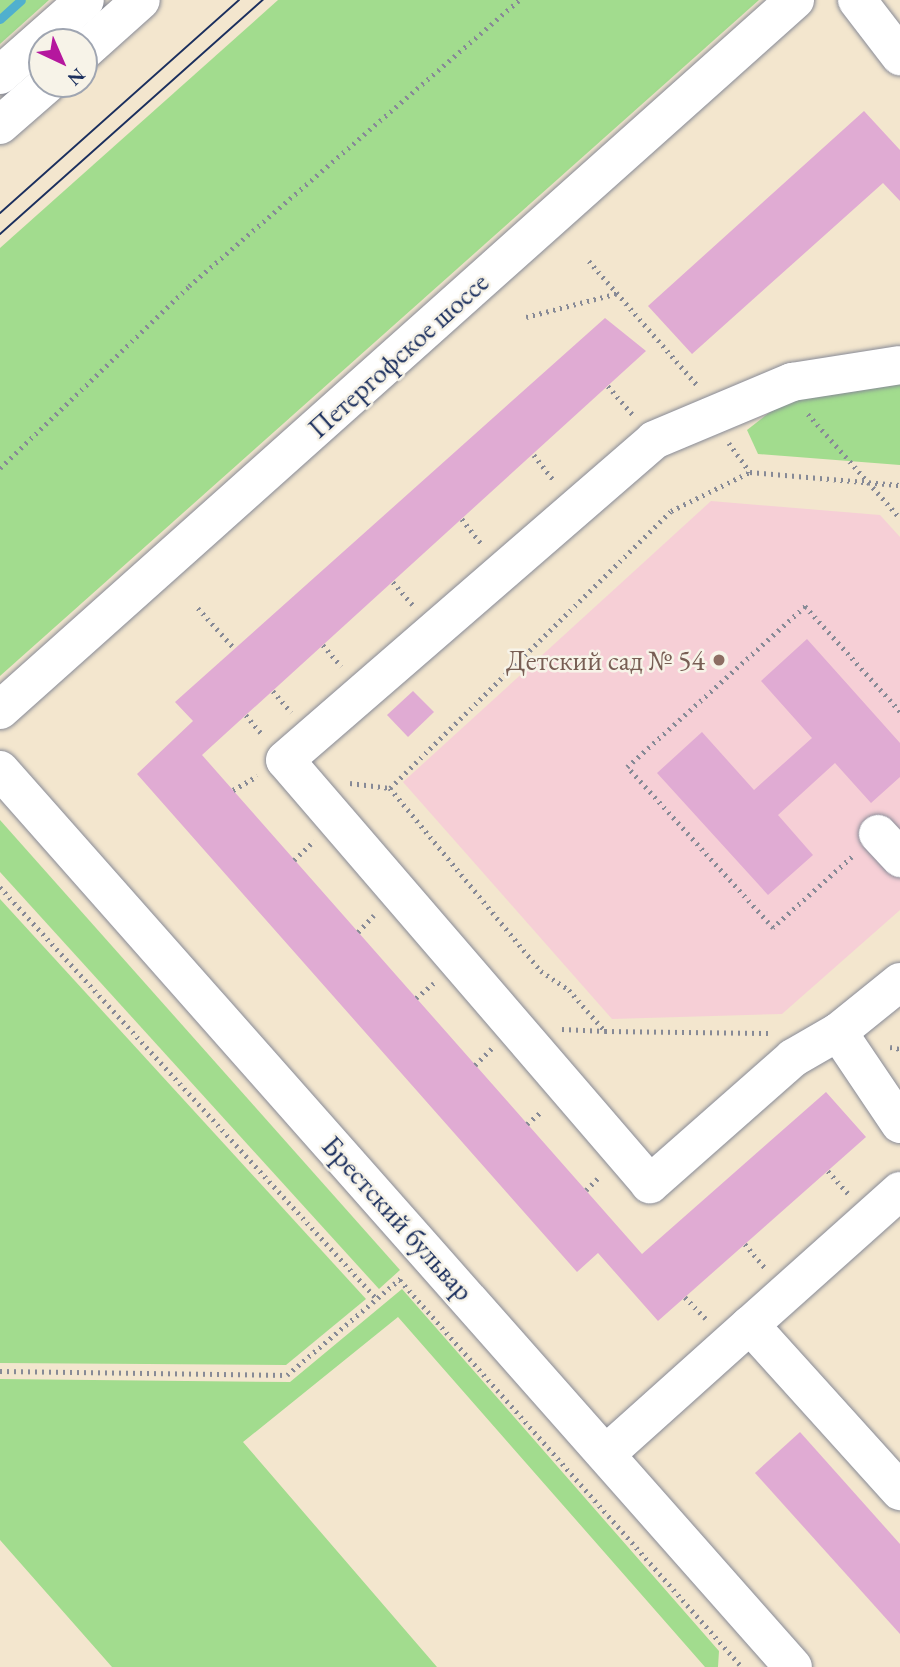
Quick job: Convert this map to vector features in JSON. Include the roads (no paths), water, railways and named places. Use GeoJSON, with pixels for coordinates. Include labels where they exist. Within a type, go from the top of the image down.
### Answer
{"type":"FeatureCollection","features":[{"type":"Feature","properties":{"kind":"street"},"geometry":{"type":"LineString","coordinates":[[0,75],[85,0]]}},
{"type":"Feature","properties":{"kind":"street"},"geometry":{"type":"LineString","coordinates":[[98,38],[141,0]]}},
{"type":"Feature","properties":{"kind":"street","name":"Петергофское шоссе"},"geometry":{"type":"LineString","coordinates":[[0,710],[795,0]]}},
{"type":"Feature","properties":{"kind":"street"},"geometry":{"type":"LineString","coordinates":[[857,0],[900,57]]}},
{"type":"Feature","properties":{"kind":"street"},"geometry":{"type":"LineString","coordinates":[[0,125],[31,98]]}},
{"type":"Feature","properties":{"kind":"street"},"geometry":{"type":"LineString","coordinates":[[900,365],[792,382],[719,409],[654,440],[285,760],[650,1184],[793,1058],[838,1032],[900,982]]}},
{"type":"Feature","properties":{"kind":"street","name":"Брестский бульвар"},"geometry":{"type":"LineString","coordinates":[[0,770],[606,1454],[777,1661]]}},
{"type":"Feature","properties":{"kind":"street"},"geometry":{"type":"LineString","coordinates":[[838,1032],[900,1124]]}},
{"type":"Feature","properties":{"kind":"street"},"geometry":{"type":"LineString","coordinates":[[606,1454],[900,1191]]}},
{"type":"Feature","properties":{"kind":"street"},"geometry":{"type":"LineString","coordinates":[[750,1325],[900,1491]]}},
{"type":"Feature","properties":{"kind":"waterway"},"geometry":{"type":"LineString","coordinates":[[0,19],[21,0]]}},
{"type":"Feature","properties":{"kind":"tram line"},"geometry":{"type":"LineString","coordinates":[[0,213],[239,0]]}},
{"type":"Feature","properties":{"kind":"tram line"},"geometry":{"type":"LineString","coordinates":[[0,234],[263,0]]}},
{"type":"Feature","properties":{"kind":"place","name":"Детский сад № 54"},"geometry":{"type":"Point","coordinates":[719,660]}}]}
